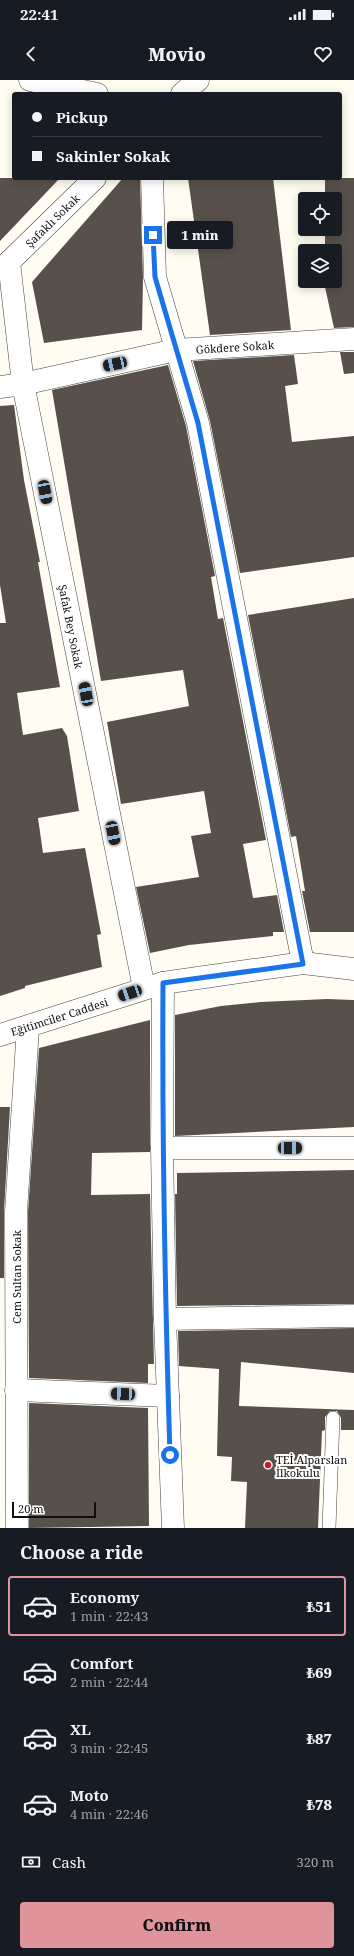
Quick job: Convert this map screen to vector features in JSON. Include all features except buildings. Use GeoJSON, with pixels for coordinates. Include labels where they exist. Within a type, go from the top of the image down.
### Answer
{"type":"FeatureCollection","features":[{"type":"Feature","properties":{"kind":"street"},"geometry":{"type":"LineString","coordinates":[[30,80],[88,92]]}},
{"type":"Feature","properties":{"kind":"street"},"geometry":{"type":"LineString","coordinates":[[184,92],[198,80]]}},
{"type":"Feature","properties":{"kind":"street","name":"Şafaklı Sokak"},"geometry":{"type":"LineString","coordinates":[[5,262],[93,180]]}},
{"type":"Feature","properties":{"kind":"street"},"geometry":{"type":"LineString","coordinates":[[152,180],[155,277],[198,423],[303,964]]}},
{"type":"Feature","properties":{"kind":"street","name":"Şafak Bey Sokak"},"geometry":{"type":"LineString","coordinates":[[5,262],[23,384],[154,985],[162,1148],[165,1320],[173,1528]]}},
{"type":"Feature","properties":{"kind":"street","name":"Gökdere Sokak"},"geometry":{"type":"LineString","coordinates":[[0,387],[23,384],[176,350],[354,339]]}},
{"type":"Feature","properties":{"kind":"street","name":"Eğitimciler Caddesi"},"geometry":{"type":"LineString","coordinates":[[0,1035],[154,985],[303,964],[354,969]]}},
{"type":"Feature","properties":{"kind":"street","name":"Cem Sultan Sokak"},"geometry":{"type":"LineString","coordinates":[[17,1528],[16,1212],[28,1027]]}},
{"type":"Feature","properties":{"kind":"street"},"geometry":{"type":"LineString","coordinates":[[162,1148],[354,1148]]}},
{"type":"Feature","properties":{"kind":"street"},"geometry":{"type":"LineString","coordinates":[[165,1320],[354,1316]]}},
{"type":"Feature","properties":{"kind":"street"},"geometry":{"type":"LineString","coordinates":[[16,1390],[168,1396]]}},
{"type":"Feature","properties":{"kind":"lane"},"geometry":{"type":"LineString","coordinates":[[329,1528],[333,1418]]}},
{"type":"Feature","properties":{"kind":"place","name":"TEİ.Alparslan İlkokulu"},"geometry":{"type":"Point","coordinates":[268,1465]}},
{"type":"Feature","properties":{"kind":"route"},"geometry":{"type":"LineString","coordinates":[[153,235],[155,277],[198,423],[303,964],[163,983],[162,1148],[165,1320],[170,1455]]}}]}
